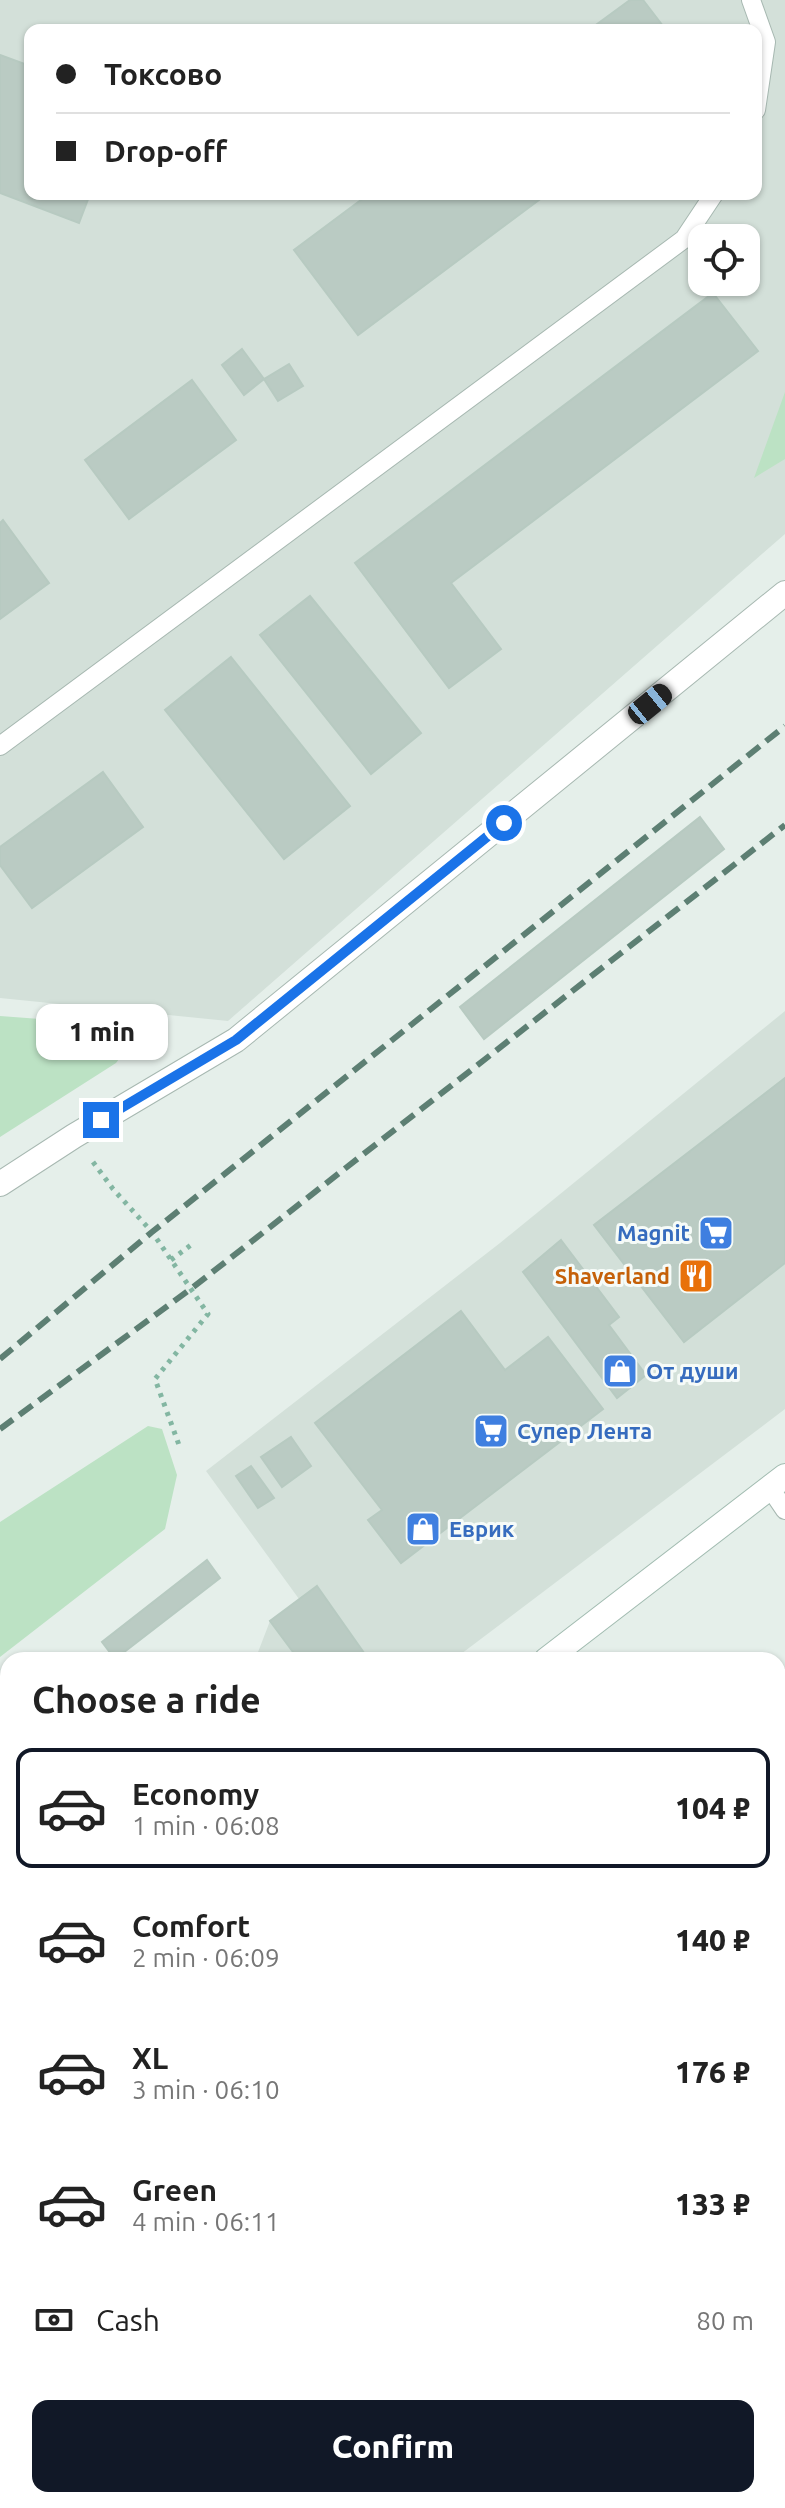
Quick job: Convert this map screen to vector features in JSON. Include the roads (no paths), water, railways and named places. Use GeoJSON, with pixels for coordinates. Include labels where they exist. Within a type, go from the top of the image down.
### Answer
{"type":"FeatureCollection","features":[{"type":"Feature","properties":{"kind":"street"},"geometry":{"type":"LineString","coordinates":[[0,1184],[74,1136],[236,1040],[785,593]]}},
{"type":"Feature","properties":{"kind":"street"},"geometry":{"type":"LineString","coordinates":[[556,1652],[777,1482]]}},
{"type":"Feature","properties":{"kind":"lane"},"geometry":{"type":"LineString","coordinates":[[751,0],[760,24]]}},
{"type":"Feature","properties":{"kind":"lane"},"geometry":{"type":"LineString","coordinates":[[762,31],[766,42],[762,69]]}},
{"type":"Feature","properties":{"kind":"lane"},"geometry":{"type":"LineString","coordinates":[[0,746],[684,239],[710,200]]}},
{"type":"Feature","properties":{"kind":"lane"},"geometry":{"type":"LineString","coordinates":[[777,1482],[785,1510]]}},
{"type":"Feature","properties":{"kind":"railway"},"geometry":{"type":"LineString","coordinates":[[0,1359],[152,1232],[785,726]]}},
{"type":"Feature","properties":{"kind":"railway"},"geometry":{"type":"LineString","coordinates":[[0,1429],[192,1288],[785,825]]}},
{"type":"Feature","properties":{"kind":"place","name":"Magnit"},"geometry":{"type":"Point","coordinates":[716,1233]}},
{"type":"Feature","properties":{"kind":"place","name":"Shaverland"},"geometry":{"type":"Point","coordinates":[696,1276]}},
{"type":"Feature","properties":{"kind":"place","name":"От души"},"geometry":{"type":"Point","coordinates":[620,1371]}},
{"type":"Feature","properties":{"kind":"place","name":"Супер Лента"},"geometry":{"type":"Point","coordinates":[491,1431]}},
{"type":"Feature","properties":{"kind":"place","name":"Еврик"},"geometry":{"type":"Point","coordinates":[423,1529]}}]}
